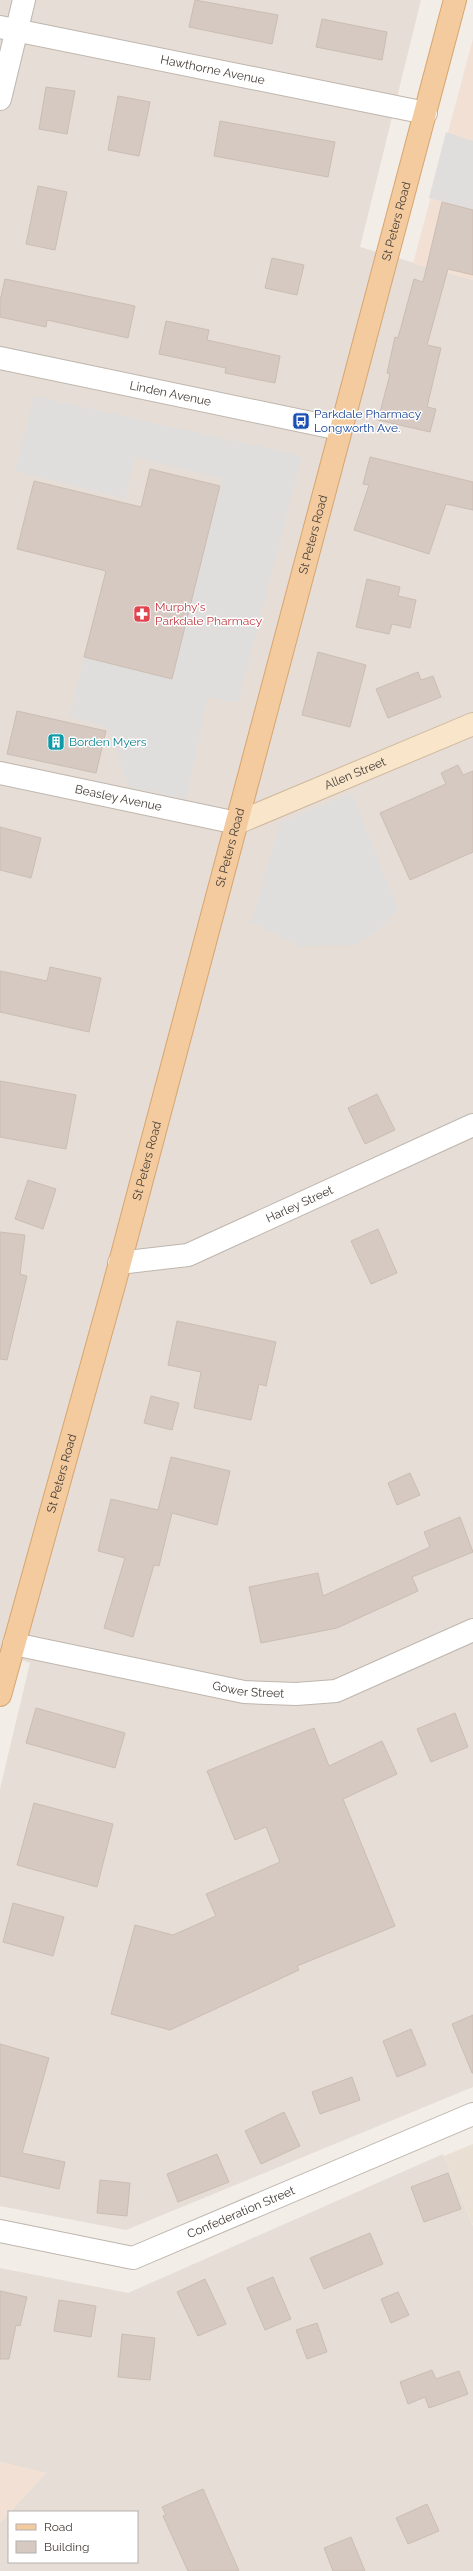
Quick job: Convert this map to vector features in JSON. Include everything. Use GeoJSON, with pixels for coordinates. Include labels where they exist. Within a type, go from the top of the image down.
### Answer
{"type":"FeatureCollection","features":[{"type":"Feature","properties":{"kind":"main road","name":"St Peters Road"},"geometry":{"type":"LineString","coordinates":[[0,1692],[119,1263],[455,0]]}},
{"type":"Feature","properties":{"kind":"street"},"geometry":{"type":"LineString","coordinates":[[0,99],[8,29],[24,0]]}},
{"type":"Feature","properties":{"kind":"street","name":"Hawthorne Avenue"},"geometry":{"type":"LineString","coordinates":[[8,29],[426,112]]}},
{"type":"Feature","properties":{"kind":"street","name":"Linden Avenue"},"geometry":{"type":"LineString","coordinates":[[0,358],[340,429]]}},
{"type":"Feature","properties":{"kind":"street","name":"Allen Street"},"geometry":{"type":"LineString","coordinates":[[237,823],[473,724]]}},
{"type":"Feature","properties":{"kind":"street","name":"Beasley Avenue"},"geometry":{"type":"LineString","coordinates":[[0,773],[237,823]]}},
{"type":"Feature","properties":{"kind":"street","name":"Harley Street"},"geometry":{"type":"LineString","coordinates":[[119,1263],[188,1255],[473,1125]]}},
{"type":"Feature","properties":{"kind":"street","name":"Gower Street"},"geometry":{"type":"LineString","coordinates":[[14,1644],[244,1692],[296,1694],[336,1691],[473,1630]]}},
{"type":"Feature","properties":{"kind":"street","name":"Confederation Street"},"geometry":{"type":"LineString","coordinates":[[0,2231],[133,2258],[473,2114]]}},
{"type":"Feature","properties":{"kind":"shaded area"},"geometry":{"type":"Polygon","coordinates":[[[0,0],[421,0],[360,247],[473,280],[473,2087],[126,2230],[0,2206],[0,1789],[30,1663],[0,1651],[0,0]]]}},
{"type":"Feature","properties":{"kind":"shaded area"},"geometry":{"type":"Polygon","coordinates":[[[473,39],[473,280],[413,264],[473,39]]]}},
{"type":"Feature","properties":{"kind":"shaded area"},"geometry":{"type":"Polygon","coordinates":[[[446,132],[473,141],[473,210],[429,198],[446,132]]]}},
{"type":"Feature","properties":{"kind":"shaded area"},"geometry":{"type":"Polygon","coordinates":[[[34,396],[302,456],[238,703],[208,697],[186,799],[129,787],[108,728],[69,717],[84,657],[172,679],[223,479],[135,457],[125,499],[15,471],[34,396]]]}},
{"type":"Feature","properties":{"kind":"shaded area"},"geometry":{"type":"Polygon","coordinates":[[[352,793],[398,911],[378,930],[354,945],[298,946],[251,922],[280,822],[352,793]]]}},
{"type":"Feature","properties":{"kind":"shaded area"},"geometry":{"type":"Polygon","coordinates":[[[473,2144],[473,2225],[444,2156],[473,2144]]]}},
{"type":"Feature","properties":{"kind":"shaded area"},"geometry":{"type":"Polygon","coordinates":[[[443,2154],[473,2226],[473,2571],[0,2571],[0,2523],[8,2514],[8,2563],[138,2563],[138,2511],[11,2511],[46,2473],[0,2462],[0,2268],[128,2293],[443,2154]]]}},
{"type":"Feature","properties":{"kind":"shaded area"},"geometry":{"type":"Polygon","coordinates":[[[0,2462],[46,2473],[11,2511],[8,2511],[8,2514],[0,2523],[0,2462]]]}},
{"type":"Feature","properties":{"kind":"building"},"geometry":{"type":"Polygon","coordinates":[[[195,0],[278,15],[272,44],[189,27],[195,0]]]}},
{"type":"Feature","properties":{"kind":"building"},"geometry":{"type":"Polygon","coordinates":[[[322,19],[387,32],[382,60],[316,47],[322,19]]]}},
{"type":"Feature","properties":{"kind":"building"},"geometry":{"type":"Polygon","coordinates":[[[46,87],[75,91],[67,134],[39,129],[46,87]]]}},
{"type":"Feature","properties":{"kind":"building"},"geometry":{"type":"Polygon","coordinates":[[[118,96],[150,102],[139,156],[108,150],[118,96]]]}},
{"type":"Feature","properties":{"kind":"building"},"geometry":{"type":"Polygon","coordinates":[[[220,121],[335,142],[328,177],[214,156],[220,121]]]}},
{"type":"Feature","properties":{"kind":"building"},"geometry":{"type":"Polygon","coordinates":[[[38,186],[67,192],[55,250],[26,244],[38,186]]]}},
{"type":"Feature","properties":{"kind":"building"},"geometry":{"type":"Polygon","coordinates":[[[442,202],[473,210],[473,275],[448,269],[427,345],[441,348],[427,407],[436,409],[430,432],[378,420],[390,374],[387,373],[395,337],[398,338],[414,279],[423,282],[442,202]]]}},
{"type":"Feature","properties":{"kind":"building"},"geometry":{"type":"Polygon","coordinates":[[[272,258],[304,265],[297,295],[265,288],[272,258]]]}},
{"type":"Feature","properties":{"kind":"building"},"geometry":{"type":"Polygon","coordinates":[[[5,279],[135,306],[128,338],[47,320],[46,327],[0,317],[0,301],[5,279]]]}},
{"type":"Feature","properties":{"kind":"building"},"geometry":{"type":"Polygon","coordinates":[[[166,321],[209,330],[207,340],[280,356],[275,383],[225,373],[226,368],[159,354],[166,321]]]}},
{"type":"Feature","properties":{"kind":"building"},"geometry":{"type":"Polygon","coordinates":[[[370,457],[473,482],[473,510],[446,504],[429,554],[354,530],[369,485],[363,484],[370,457]]]}},
{"type":"Feature","properties":{"kind":"building","name":"Murphy's Parkdale Pharmacy"},"geometry":{"type":"Polygon","coordinates":[[[150,469],[220,486],[172,679],[84,657],[106,571],[17,549],[34,481],[141,507],[150,469]]]}},
{"type":"Feature","properties":{"kind":"building"},"geometry":{"type":"Polygon","coordinates":[[[367,579],[400,587],[398,596],[416,600],[410,628],[392,624],[389,634],[356,627],[367,579]]]}},
{"type":"Feature","properties":{"kind":"building"},"geometry":{"type":"Polygon","coordinates":[[[318,652],[366,665],[350,727],[302,715],[318,652]]]}},
{"type":"Feature","properties":{"kind":"building"},"geometry":{"type":"Polygon","coordinates":[[[418,672],[421,680],[433,676],[441,697],[388,718],[376,689],[418,672]]]}},
{"type":"Feature","properties":{"kind":"building","name":"Borden Myers"},"geometry":{"type":"Polygon","coordinates":[[[17,711],[106,731],[96,773],[7,754],[17,711]]]}},
{"type":"Feature","properties":{"kind":"building"},"geometry":{"type":"Polygon","coordinates":[[[458,765],[463,775],[473,771],[473,852],[410,880],[380,813],[446,784],[441,773],[458,765]]]}},
{"type":"Feature","properties":{"kind":"building"},"geometry":{"type":"Polygon","coordinates":[[[0,827],[41,838],[31,878],[0,870],[0,827]]]}},
{"type":"Feature","properties":{"kind":"building"},"geometry":{"type":"Polygon","coordinates":[[[50,967],[101,978],[89,1032],[0,1012],[0,971],[47,981],[50,967]]]}},
{"type":"Feature","properties":{"kind":"building"},"geometry":{"type":"Polygon","coordinates":[[[0,1081],[76,1095],[66,1149],[0,1137],[0,1081]]]}},
{"type":"Feature","properties":{"kind":"building"},"geometry":{"type":"Polygon","coordinates":[[[377,1094],[395,1130],[365,1144],[348,1108],[377,1094]]]}},
{"type":"Feature","properties":{"kind":"building"},"geometry":{"type":"Polygon","coordinates":[[[28,1180],[56,1189],[43,1229],[15,1219],[28,1180]]]}},
{"type":"Feature","properties":{"kind":"building"},"geometry":{"type":"Polygon","coordinates":[[[378,1229],[397,1273],[371,1284],[351,1241],[378,1229]]]}},
{"type":"Feature","properties":{"kind":"building"},"geometry":{"type":"Polygon","coordinates":[[[0,1232],[25,1235],[20,1274],[27,1276],[7,1360],[0,1359],[0,1232]]]}},
{"type":"Feature","properties":{"kind":"building"},"geometry":{"type":"Polygon","coordinates":[[[177,1321],[276,1342],[266,1386],[259,1384],[251,1420],[194,1408],[201,1372],[168,1365],[177,1321]]]}},
{"type":"Feature","properties":{"kind":"building"},"geometry":{"type":"Polygon","coordinates":[[[151,1396],[179,1403],[172,1430],[144,1423],[151,1396]]]}},
{"type":"Feature","properties":{"kind":"building"},"geometry":{"type":"Polygon","coordinates":[[[171,1457],[230,1471],[217,1525],[172,1513],[159,1566],[154,1565],[133,1637],[104,1628],[125,1558],[98,1551],[111,1499],[158,1510],[171,1457]]]}},
{"type":"Feature","properties":{"kind":"building"},"geometry":{"type":"Polygon","coordinates":[[[410,1473],[420,1495],[397,1505],[388,1483],[410,1473]]]}},
{"type":"Feature","properties":{"kind":"building"},"geometry":{"type":"Polygon","coordinates":[[[460,1517],[473,1552],[412,1577],[418,1591],[337,1628],[261,1643],[249,1587],[318,1573],[323,1596],[430,1547],[424,1532],[460,1517]]]}},
{"type":"Feature","properties":{"kind":"building"},"geometry":{"type":"Polygon","coordinates":[[[36,1708],[125,1733],[115,1768],[26,1743],[36,1708]]]}},
{"type":"Feature","properties":{"kind":"building"},"geometry":{"type":"Polygon","coordinates":[[[455,1713],[468,1747],[431,1762],[417,1729],[455,1713]]]}},
{"type":"Feature","properties":{"kind":"building"},"geometry":{"type":"Polygon","coordinates":[[[314,1728],[329,1766],[382,1741],[397,1774],[343,1799],[395,1926],[297,1966],[299,1970],[170,2030],[111,2014],[135,1925],[173,1935],[216,1916],[206,1894],[280,1862],[266,1827],[235,1840],[207,1771],[314,1728]]]}},
{"type":"Feature","properties":{"kind":"building"},"geometry":{"type":"Polygon","coordinates":[[[34,1803],[113,1824],[97,1887],[17,1865],[34,1803]]]}},
{"type":"Feature","properties":{"kind":"building"},"geometry":{"type":"Polygon","coordinates":[[[13,1903],[64,1917],[53,1956],[3,1942],[13,1903]]]}},
{"type":"Feature","properties":{"kind":"building"},"geometry":{"type":"Polygon","coordinates":[[[473,2015],[473,2073],[472,2073],[452,2024],[473,2015]]]}},
{"type":"Feature","properties":{"kind":"building"},"geometry":{"type":"Polygon","coordinates":[[[411,2029],[426,2065],[397,2077],[383,2041],[411,2029]]]}},
{"type":"Feature","properties":{"kind":"building"},"geometry":{"type":"Polygon","coordinates":[[[0,2044],[49,2058],[22,2153],[65,2162],[59,2189],[0,2176],[0,2044]]]}},
{"type":"Feature","properties":{"kind":"building"},"geometry":{"type":"Polygon","coordinates":[[[352,2077],[360,2100],[320,2114],[312,2092],[352,2077]]]}},
{"type":"Feature","properties":{"kind":"building"},"geometry":{"type":"Polygon","coordinates":[[[284,2112],[300,2146],[261,2164],[245,2131],[284,2112]]]}},
{"type":"Feature","properties":{"kind":"building"},"geometry":{"type":"Polygon","coordinates":[[[217,2154],[229,2182],[178,2202],[167,2174],[217,2154]]]}},
{"type":"Feature","properties":{"kind":"building"},"geometry":{"type":"Polygon","coordinates":[[[448,2173],[461,2209],[424,2222],[411,2187],[448,2173]]]}},
{"type":"Feature","properties":{"kind":"building"},"geometry":{"type":"Polygon","coordinates":[[[100,2180],[130,2183],[127,2216],[97,2213],[100,2180]]]}},
{"type":"Feature","properties":{"kind":"building"},"geometry":{"type":"Polygon","coordinates":[[[370,2233],[383,2264],[324,2289],[310,2258],[370,2233]]]}},
{"type":"Feature","properties":{"kind":"building"},"geometry":{"type":"Polygon","coordinates":[[[273,2277],[291,2319],[265,2330],[247,2288],[273,2277]]]}},
{"type":"Feature","properties":{"kind":"building"},"geometry":{"type":"Polygon","coordinates":[[[205,2279],[226,2324],[198,2336],[177,2292],[205,2279]]]}},
{"type":"Feature","properties":{"kind":"building"},"geometry":{"type":"Polygon","coordinates":[[[0,2291],[27,2297],[20,2326],[16,2325],[9,2359],[0,2359],[0,2291]]]}},
{"type":"Feature","properties":{"kind":"building"},"geometry":{"type":"Polygon","coordinates":[[[398,2292],[409,2315],[391,2323],[381,2299],[398,2292]]]}},
{"type":"Feature","properties":{"kind":"building"},"geometry":{"type":"Polygon","coordinates":[[[59,2300],[96,2306],[91,2337],[54,2331],[59,2300]]]}},
{"type":"Feature","properties":{"kind":"building"},"geometry":{"type":"Polygon","coordinates":[[[317,2323],[327,2352],[307,2359],[296,2330],[317,2323]]]}},
{"type":"Feature","properties":{"kind":"building"},"geometry":{"type":"Polygon","coordinates":[[[122,2334],[155,2338],[150,2380],[118,2377],[122,2334]]]}},
{"type":"Feature","properties":{"kind":"building"},"geometry":{"type":"Polygon","coordinates":[[[432,2370],[436,2379],[459,2371],[468,2394],[429,2408],[425,2397],[408,2404],[400,2382],[432,2370]]]}},
{"type":"Feature","properties":{"kind":"building"},"geometry":{"type":"Polygon","coordinates":[[[203,2489],[239,2571],[188,2571],[163,2516],[166,2515],[162,2507],[203,2489]]]}},
{"type":"Feature","properties":{"kind":"building"},"geometry":{"type":"Polygon","coordinates":[[[427,2504],[439,2531],[408,2544],[396,2518],[427,2504]]]}},
{"type":"Feature","properties":{"kind":"building"},"geometry":{"type":"Polygon","coordinates":[[[351,2537],[365,2571],[333,2571],[324,2548],[351,2537]]]}},
{"type":"Feature","properties":{"kind":"place","name":"Parkdale Pharmacy Longworth Ave."},"geometry":{"type":"Point","coordinates":[301,421]}},
{"type":"Feature","properties":{"kind":"place","name":"Murphy's Parkdale Pharmacy"},"geometry":{"type":"Point","coordinates":[142,614]}},
{"type":"Feature","properties":{"kind":"place","name":"Borden Myers"},"geometry":{"type":"Point","coordinates":[56,742]}}]}
